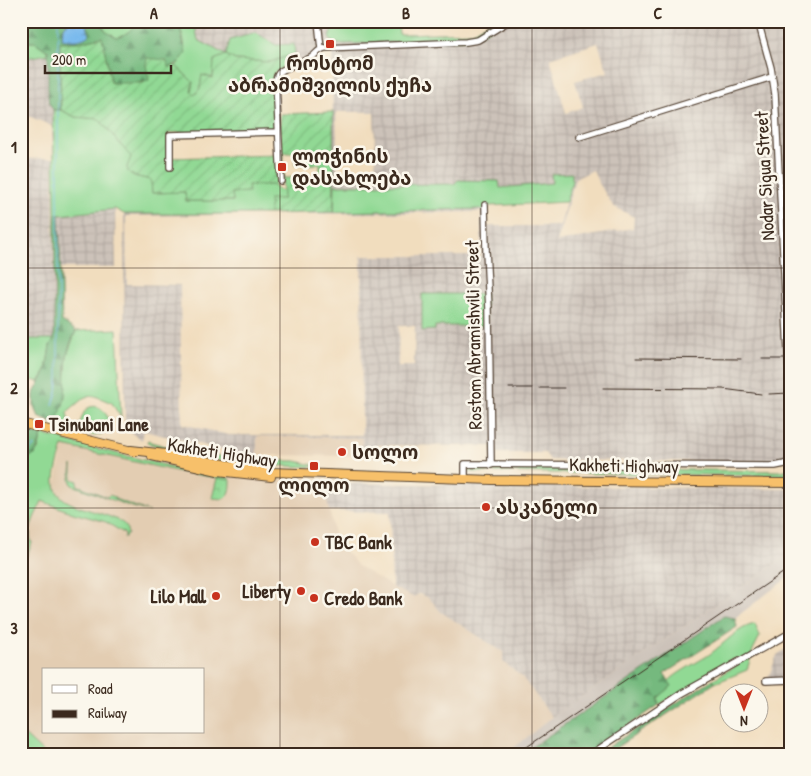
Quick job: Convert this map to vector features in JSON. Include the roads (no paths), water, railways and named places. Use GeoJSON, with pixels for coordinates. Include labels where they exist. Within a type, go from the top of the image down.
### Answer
{"type":"FeatureCollection","features":[{"type":"Feature","properties":{"kind":"highway","name":"Kakheti Highway"},"geometry":{"type":"LineString","coordinates":[[21,423],[174,462],[245,475],[430,482],[462,480],[790,483]]}},
{"type":"Feature","properties":{"kind":"street"},"geometry":{"type":"LineString","coordinates":[[318,21],[321,49]]}},
{"type":"Feature","properties":{"kind":"street"},"geometry":{"type":"LineString","coordinates":[[281,181],[276,82],[277,75],[281,71],[299,64],[321,49],[466,42],[478,40],[509,21]]}},
{"type":"Feature","properties":{"kind":"street","name":"Nodar Sigua Street"},"geometry":{"type":"LineString","coordinates":[[758,21],[776,94],[790,391]]}},
{"type":"Feature","properties":{"kind":"street"},"geometry":{"type":"LineString","coordinates":[[578,137],[772,77]]}},
{"type":"Feature","properties":{"kind":"street"},"geometry":{"type":"LineString","coordinates":[[170,167],[170,135],[278,132]]}},
{"type":"Feature","properties":{"kind":"street"},"geometry":{"type":"LineString","coordinates":[[780,192],[790,192]]}},
{"type":"Feature","properties":{"kind":"street","name":"Rostom Abramishvili Street"},"geometry":{"type":"LineString","coordinates":[[486,205],[491,465]]}},
{"type":"Feature","properties":{"kind":"street"},"geometry":{"type":"LineString","coordinates":[[462,480],[466,464],[776,466],[790,461]]}},
{"type":"Feature","properties":{"kind":"street"},"geometry":{"type":"LineString","coordinates":[[594,754],[681,694],[788,635]]}},
{"type":"Feature","properties":{"kind":"street"},"geometry":{"type":"LineString","coordinates":[[766,680],[790,680]]}},
{"type":"Feature","properties":{"kind":"water"},"geometry":{"type":"Polygon","coordinates":[[[70,21],[86,21],[89,35],[76,40],[62,39],[63,27],[70,21]]]}},
{"type":"Feature","properties":{"kind":"waterway"},"geometry":{"type":"LineString","coordinates":[[53,405],[57,392],[58,378],[58,21]]}},
{"type":"Feature","properties":{"kind":"waterway"},"geometry":{"type":"LineString","coordinates":[[21,461],[34,446]]}},
{"type":"Feature","properties":{"kind":"railway"},"geometry":{"type":"LineString","coordinates":[[636,358],[741,359]]}},
{"type":"Feature","properties":{"kind":"railway"},"geometry":{"type":"LineString","coordinates":[[762,359],[790,359]]}},
{"type":"Feature","properties":{"kind":"railway"},"geometry":{"type":"LineString","coordinates":[[509,388],[532,388]]}},
{"type":"Feature","properties":{"kind":"railway"},"geometry":{"type":"LineString","coordinates":[[540,388],[564,388]]}},
{"type":"Feature","properties":{"kind":"railway"},"geometry":{"type":"LineString","coordinates":[[603,388],[723,389],[761,394]]}},
{"type":"Feature","properties":{"kind":"railway"},"geometry":{"type":"LineString","coordinates":[[769,394],[790,393]]}},
{"type":"Feature","properties":{"kind":"railway"},"geometry":{"type":"LineString","coordinates":[[515,755],[790,568]]}},
{"type":"Feature","properties":{"kind":"place","name":"როსტომ აბრამიშვილის ქუჩა"},"geometry":{"type":"Point","coordinates":[330,44]}},
{"type":"Feature","properties":{"kind":"place","name":"ლოჭინის დასახლება"},"geometry":{"type":"Point","coordinates":[282,167]}},
{"type":"Feature","properties":{"kind":"place","name":"Tsinubani Lane"},"geometry":{"type":"Point","coordinates":[39,424]}},
{"type":"Feature","properties":{"kind":"place","name":"სოლო"},"geometry":{"type":"Point","coordinates":[342,452]}},
{"type":"Feature","properties":{"kind":"place","name":"ლილო"},"geometry":{"type":"Point","coordinates":[314,466]}},
{"type":"Feature","properties":{"kind":"place","name":"ასკანელი"},"geometry":{"type":"Point","coordinates":[486,507]}},
{"type":"Feature","properties":{"kind":"place","name":"TBC Bank"},"geometry":{"type":"Point","coordinates":[315,542]}},
{"type":"Feature","properties":{"kind":"place","name":"Liberty"},"geometry":{"type":"Point","coordinates":[301,591]}},
{"type":"Feature","properties":{"kind":"place","name":"Lilo Mall"},"geometry":{"type":"Point","coordinates":[216,596]}},
{"type":"Feature","properties":{"kind":"place","name":"Credo Bank"},"geometry":{"type":"Point","coordinates":[314,598]}}]}
